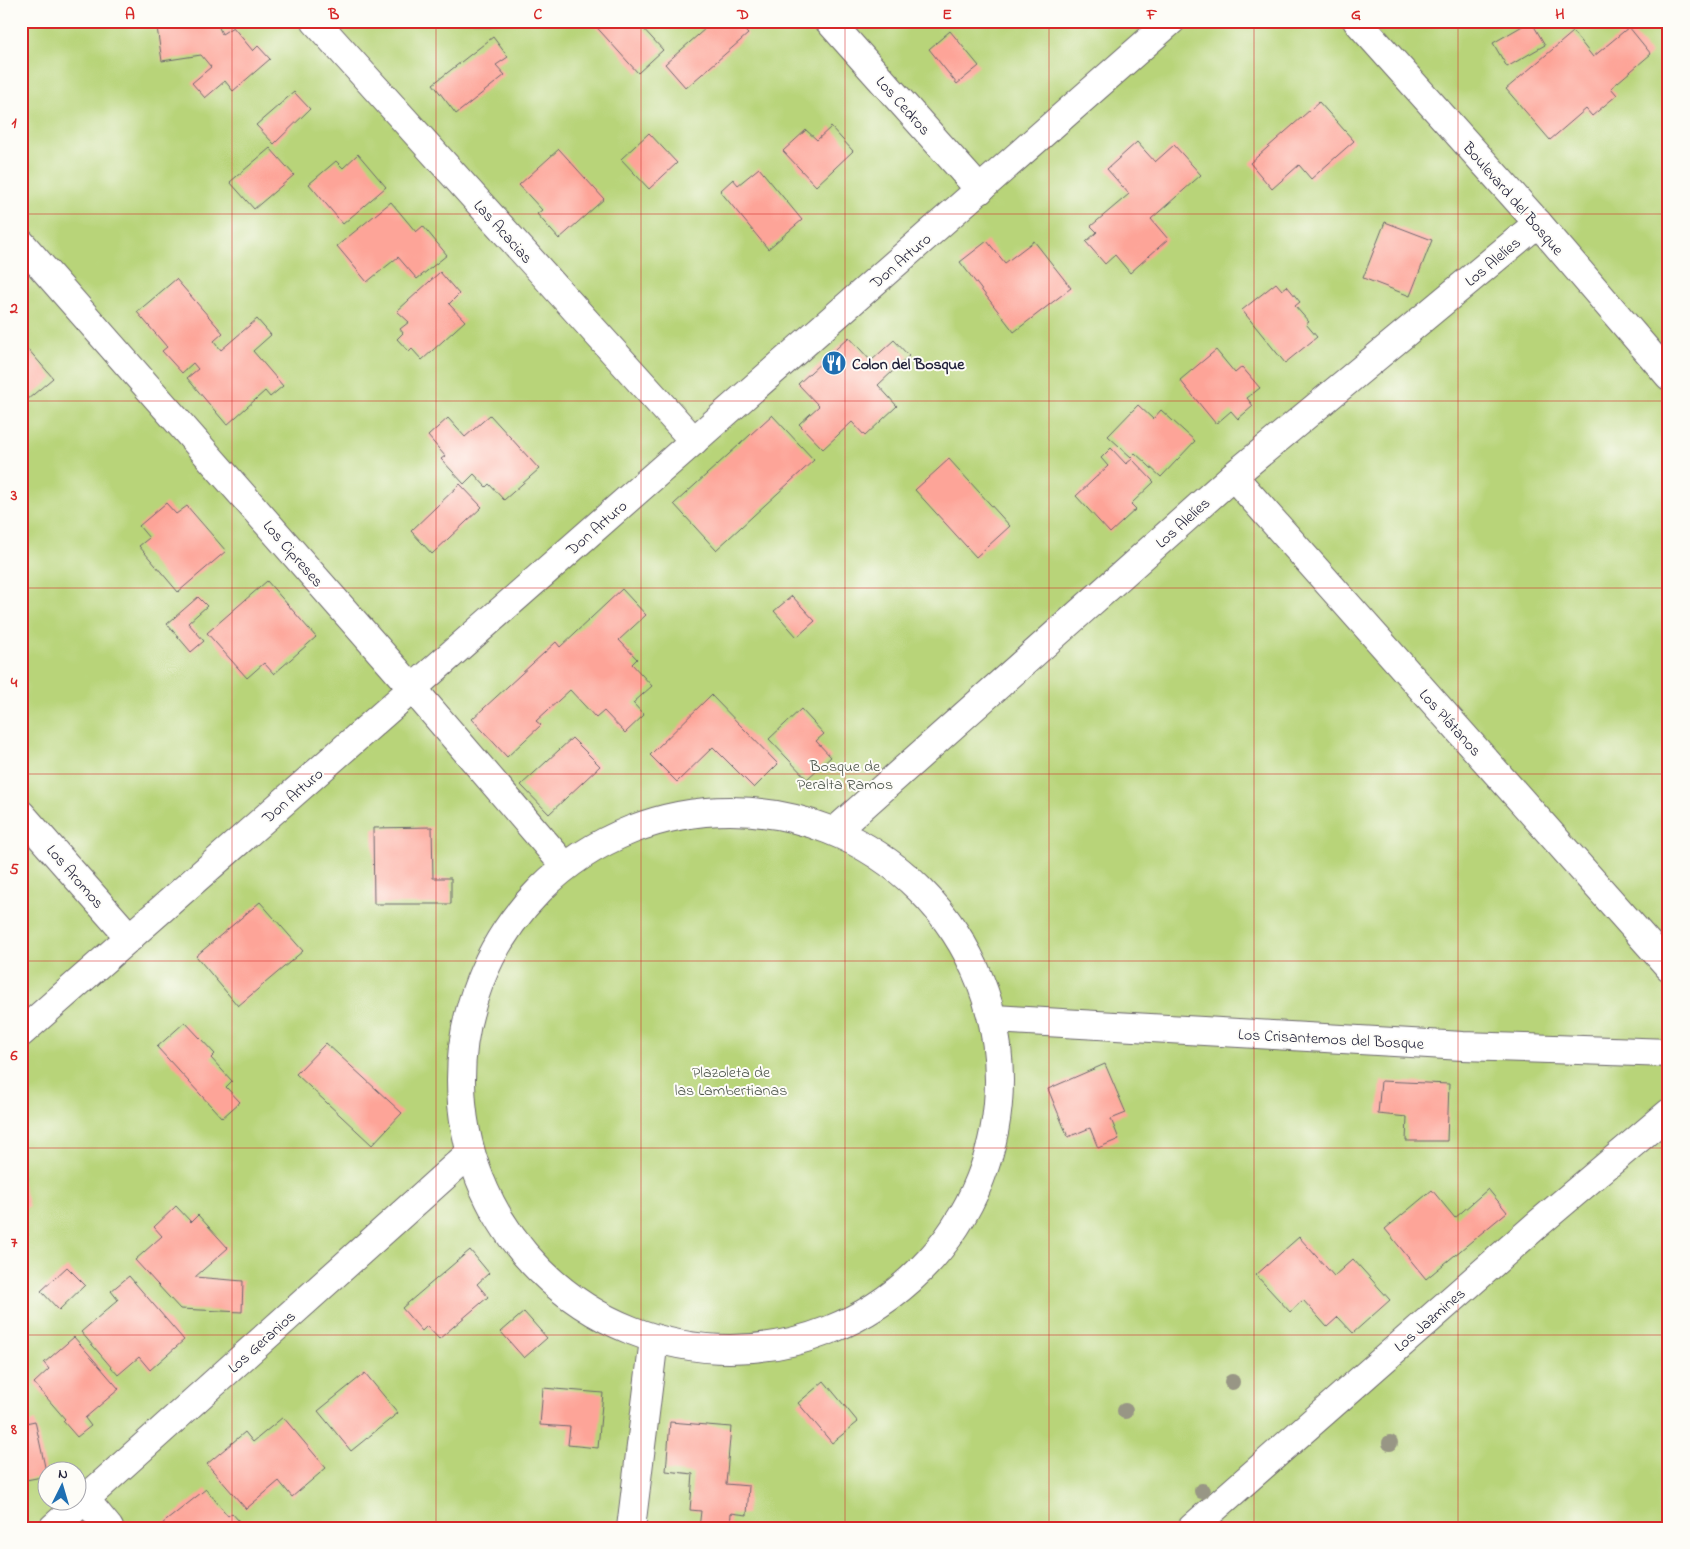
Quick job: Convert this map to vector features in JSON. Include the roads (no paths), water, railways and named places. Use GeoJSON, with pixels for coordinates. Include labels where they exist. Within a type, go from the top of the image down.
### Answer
{"type":"FeatureCollection","features":[{"type":"Feature","properties":{"kind":"street","name":"Las Acacias"},"geometry":{"type":"LineString","coordinates":[[315,21],[694,441]]}},
{"type":"Feature","properties":{"kind":"street","name":"Los Cedros"},"geometry":{"type":"LineString","coordinates":[[829,21],[980,190]]}},
{"type":"Feature","properties":{"kind":"street","name":"Don Arturo"},"geometry":{"type":"LineString","coordinates":[[21,1033],[1171,21]]}},
{"type":"Feature","properties":{"kind":"street","name":"Boulevard del Bosque"},"geometry":{"type":"LineString","coordinates":[[1358,21],[1538,223],[1669,376]]}},
{"type":"Feature","properties":{"kind":"street","name":"Los Alelíes"},"geometry":{"type":"LineString","coordinates":[[835,831],[1233,476],[1538,223]]}},
{"type":"Feature","properties":{"kind":"street","name":"Los Cipreses"},"geometry":{"type":"LineString","coordinates":[[21,242],[565,866]]}},
{"type":"Feature","properties":{"kind":"street","name":"Los Plátanos"},"geometry":{"type":"LineString","coordinates":[[1233,476],[1669,967]]}},
{"type":"Feature","properties":{"kind":"street"},"geometry":{"type":"LineString","coordinates":[[748,811],[800,819],[835,831],[905,873],[960,936],[994,1019],[1000,1104],[977,1192],[926,1267],[852,1321],[765,1347],[709,1349],[654,1339],[592,1312],[524,1254],[491,1207],[470,1154],[459,1088],[473,996],[516,914],[565,866],[612,837],[664,818],[748,811]]}},
{"type":"Feature","properties":{"kind":"street","name":"Los Aromos"},"geometry":{"type":"LineString","coordinates":[[21,814],[130,938]]}},
{"type":"Feature","properties":{"kind":"street","name":"Los Crisantemos del Bosque"},"geometry":{"type":"LineString","coordinates":[[994,1019],[1463,1046],[1669,1053]]}},
{"type":"Feature","properties":{"kind":"street","name":"Los Jazmines"},"geometry":{"type":"LineString","coordinates":[[1192,1528],[1539,1223],[1669,1113]]}},
{"type":"Feature","properties":{"kind":"street","name":"Los Geranios"},"geometry":{"type":"LineString","coordinates":[[88,1496],[470,1154]]}},
{"type":"Feature","properties":{"kind":"street"},"geometry":{"type":"LineString","coordinates":[[631,1528],[654,1339]]}},
{"type":"Feature","properties":{"kind":"street"},"geometry":{"type":"LineString","coordinates":[[88,1503],[109,1528]]}},
{"type":"Feature","properties":{"kind":"street","name":"Los Geranios"},"geometry":{"type":"LineString","coordinates":[[53,1528],[71,1512]]}},
{"type":"Feature","properties":{"kind":"place","name":"Colon del Bosque"},"geometry":{"type":"Point","coordinates":[834,363]}},
{"type":"Feature","properties":{"kind":"park label","name":"Bosque de Peralta Ramos"},"geometry":{"type":"Point","coordinates":[845,774]}},
{"type":"Feature","properties":{"kind":"park label","name":"Plazoleta de las Lambertianas"},"geometry":{"type":"Point","coordinates":[731,1080]}}]}
